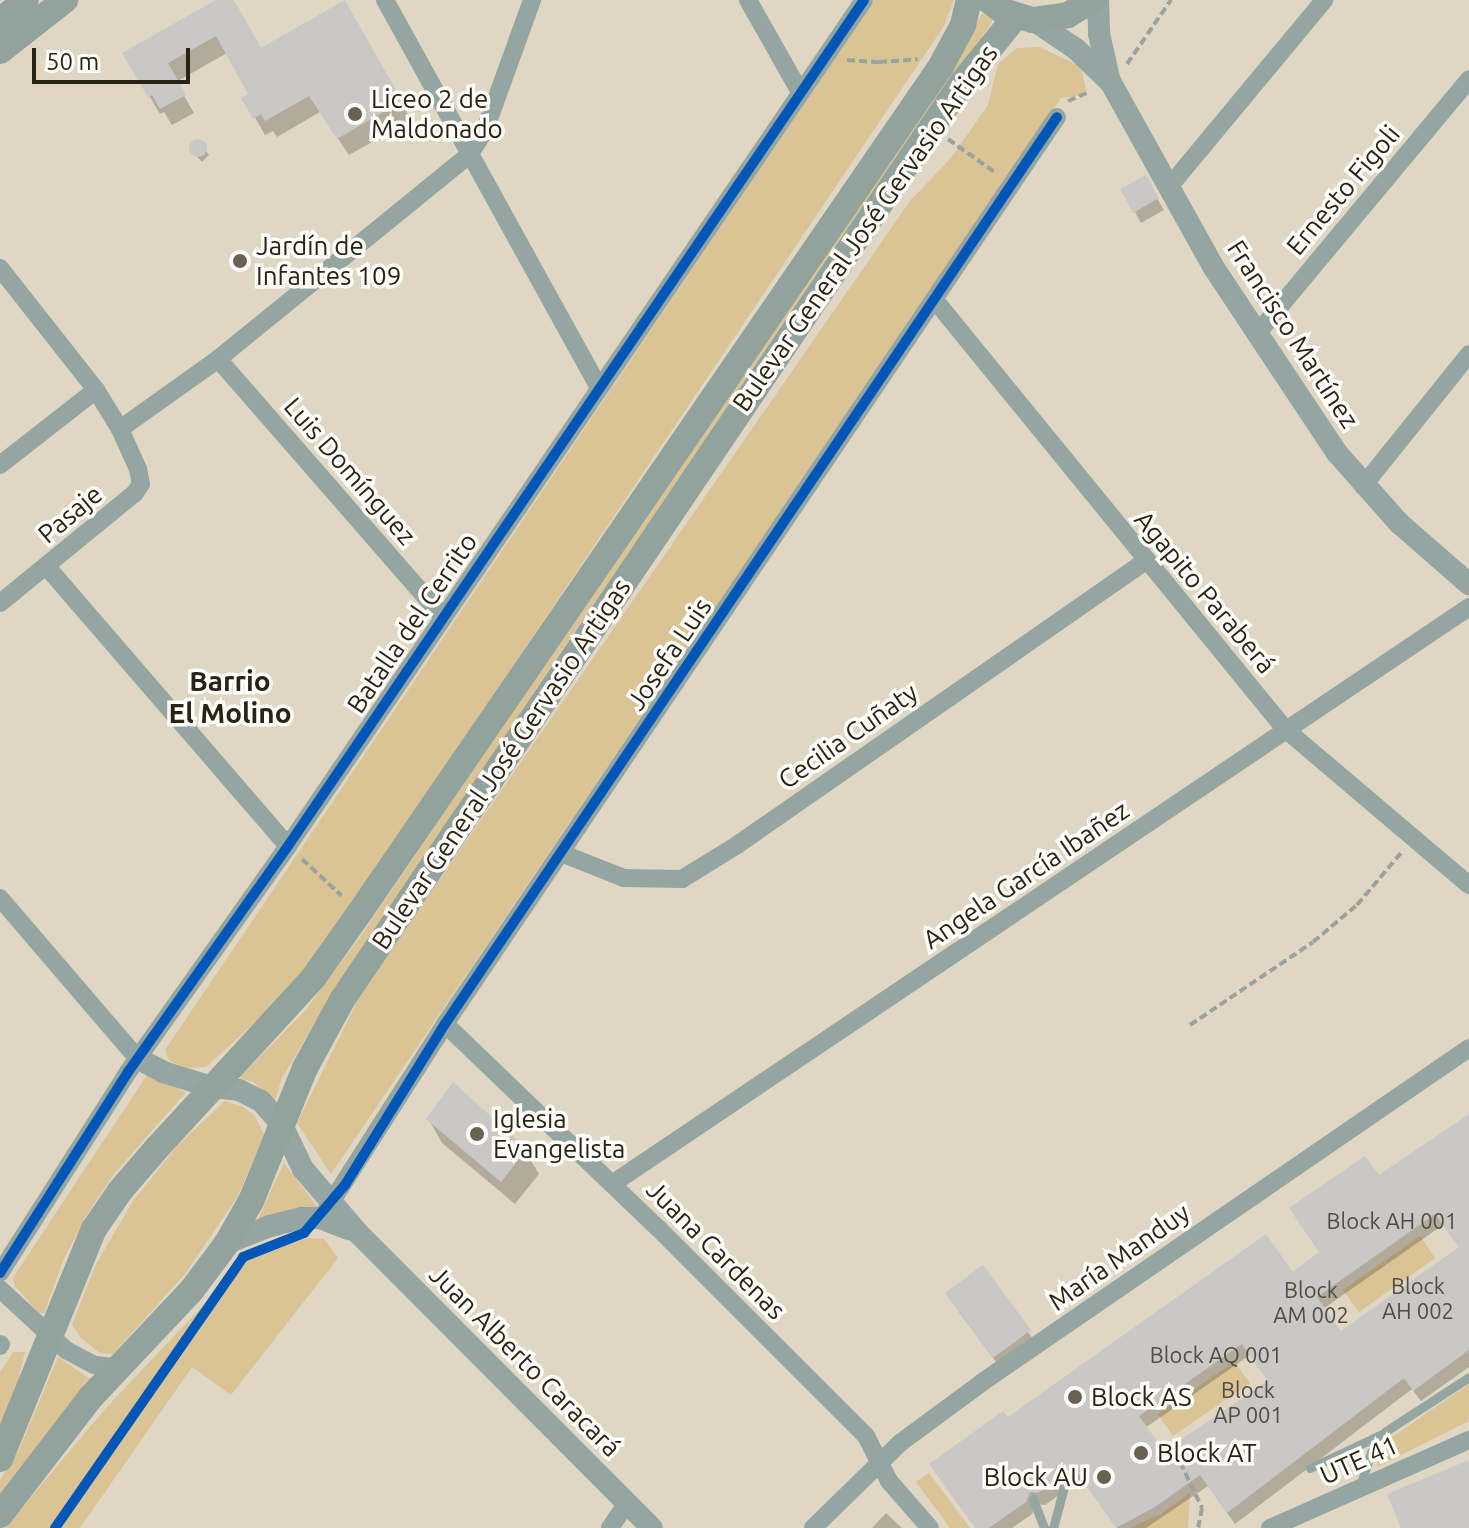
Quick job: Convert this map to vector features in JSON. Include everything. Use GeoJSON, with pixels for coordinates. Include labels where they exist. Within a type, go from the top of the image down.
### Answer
{"type":"FeatureCollection","features":[{"type":"Feature","properties":{"kind":"main road"},"geometry":{"type":"LineString","coordinates":[[0,21],[26,0]]}},
{"type":"Feature","properties":{"kind":"main road"},"geometry":{"type":"LineString","coordinates":[[0,51],[65,0]]}},
{"type":"Feature","properties":{"kind":"main road","name":"Bulevar General José Gervasio Artigas"},"geometry":{"type":"LineString","coordinates":[[0,1459],[94,1229],[120,1191],[314,977],[947,57],[963,25],[969,0]]}},
{"type":"Feature","properties":{"kind":"main road"},"geometry":{"type":"LineString","coordinates":[[988,0],[1025,18],[1068,15],[1095,0]]}},
{"type":"Feature","properties":{"kind":"main road","name":"Bulevar General José Gervasio Artigas"},"geometry":{"type":"LineString","coordinates":[[0,1515],[77,1414],[191,1291],[227,1243],[251,1201],[305,1068],[342,1000],[931,127],[987,49],[1025,18]]}},
{"type":"Feature","properties":{"kind":"street"},"geometry":{"type":"LineString","coordinates":[[385,0],[599,387]]}},
{"type":"Feature","properties":{"kind":"street"},"geometry":{"type":"LineString","coordinates":[[0,268],[96,390],[120,429],[218,359],[469,155],[485,130],[532,0]]}},
{"type":"Feature","properties":{"kind":"street"},"geometry":{"type":"LineString","coordinates":[[748,0],[800,92]]}},
{"type":"Feature","properties":{"kind":"street","name":"Batalla del Cerrito"},"geometry":{"type":"LineString","coordinates":[[0,1273],[137,1058],[288,846],[864,0]]}},
{"type":"Feature","properties":{"kind":"street","name":"Francisco Martínez"},"geometry":{"type":"LineString","coordinates":[[1095,0],[1099,34],[1111,83],[1256,335],[1363,486],[1399,523],[1469,584]]}},
{"type":"Feature","properties":{"kind":"street"},"geometry":{"type":"LineString","coordinates":[[1169,187],[1324,0]]}},
{"type":"Feature","properties":{"kind":"street","name":"Francisco Martínez"},"geometry":{"type":"LineString","coordinates":[[1025,18],[1076,49],[1111,83]]}},
{"type":"Feature","properties":{"kind":"street","name":"Ernesto Figoli"},"geometry":{"type":"LineString","coordinates":[[1256,335],[1469,79]]}},
{"type":"Feature","properties":{"kind":"street","name":"Josefa Luis"},"geometry":{"type":"LineString","coordinates":[[326,1211],[445,1024],[1057,117]]}},
{"type":"Feature","properties":{"kind":"street","name":"Agapito Paraberá"},"geometry":{"type":"LineString","coordinates":[[934,299],[1285,729],[1469,885]]}},
{"type":"Feature","properties":{"kind":"street"},"geometry":{"type":"LineString","coordinates":[[1363,486],[1469,354]]}},
{"type":"Feature","properties":{"kind":"street","name":"Luis Domínguez"},"geometry":{"type":"LineString","coordinates":[[218,359],[443,617]]}},
{"type":"Feature","properties":{"kind":"street"},"geometry":{"type":"LineString","coordinates":[[0,465],[96,390]]}},
{"type":"Feature","properties":{"kind":"street","name":"Pasaje"},"geometry":{"type":"LineString","coordinates":[[0,603],[135,493],[141,484],[138,469],[120,429]]}},
{"type":"Feature","properties":{"kind":"street","name":"Cecilia Cuñaty"},"geometry":{"type":"LineString","coordinates":[[561,853],[624,878],[682,879],[737,845],[1145,561]]}},
{"type":"Feature","properties":{"kind":"street"},"geometry":{"type":"LineString","coordinates":[[47,567],[288,846]]}},
{"type":"Feature","properties":{"kind":"street","name":"Angela García Ibañez"},"geometry":{"type":"LineString","coordinates":[[612,1184],[1469,607]]}},
{"type":"Feature","properties":{"kind":"street"},"geometry":{"type":"LineString","coordinates":[[0,898],[137,1058],[163,1072],[251,1095],[270,1109],[282,1125],[326,1211],[290,1220],[227,1243]]}},
{"type":"Feature","properties":{"kind":"street","name":"Juana Cardenas"},"geometry":{"type":"LineString","coordinates":[[445,1024],[612,1184],[866,1436],[889,1481],[930,1528]]}},
{"type":"Feature","properties":{"kind":"street","name":"María Manduy"},"geometry":{"type":"LineString","coordinates":[[813,1528],[880,1461],[984,1381],[1469,1048]]}},
{"type":"Feature","properties":{"kind":"street","name":"Juan Alberto Caracará"},"geometry":{"type":"LineString","coordinates":[[326,1211],[358,1233],[652,1528]]}},
{"type":"Feature","properties":{"kind":"street"},"geometry":{"type":"LineString","coordinates":[[0,1289],[66,1350],[94,1365],[119,1367]]}},
{"type":"Feature","properties":{"kind":"street","name":"UTE 41"},"geometry":{"type":"LineString","coordinates":[[1270,1528],[1469,1440]]}},
{"type":"Feature","properties":{"kind":"street"},"geometry":{"type":"LineString","coordinates":[[610,1528],[627,1503]]}},
{"type":"Feature","properties":{"kind":"lane"},"geometry":{"type":"LineString","coordinates":[[1310,1468],[1384,1433],[1469,1377]]}},
{"type":"Feature","properties":{"kind":"lane"},"geometry":{"type":"LineString","coordinates":[[1360,1488],[1371,1452],[1384,1433]]}},
{"type":"Feature","properties":{"kind":"lane"},"geometry":{"type":"LineString","coordinates":[[1053,1528],[1064,1487],[1060,1480]]}},
{"type":"Feature","properties":{"kind":"lane"},"geometry":{"type":"LineString","coordinates":[[1033,1499],[1044,1528]]}},
{"type":"Feature","properties":{"kind":"path"},"geometry":{"type":"LineString","coordinates":[[1057,117],[1067,102],[1111,83],[1171,0]]}},
{"type":"Feature","properties":{"kind":"path"},"geometry":{"type":"LineString","coordinates":[[825,57],[879,62],[947,57]]}},
{"type":"Feature","properties":{"kind":"path"},"geometry":{"type":"LineString","coordinates":[[931,127],[1011,184]]}},
{"type":"Feature","properties":{"kind":"path"},"geometry":{"type":"LineString","coordinates":[[1190,1025],[1313,942],[1357,905],[1414,838]]}},
{"type":"Feature","properties":{"kind":"path"},"geometry":{"type":"LineString","coordinates":[[288,846],[360,912]]}},
{"type":"Feature","properties":{"kind":"path"},"geometry":{"type":"LineString","coordinates":[[1178,1447],[1180,1462],[1202,1508],[1198,1528]]}},
{"type":"Feature","properties":{"kind":"shaded area"},"geometry":{"type":"Polygon","coordinates":[[[874,0],[954,0],[944,26],[315,960],[275,1004],[206,1067],[187,1068],[169,1061],[165,1050],[874,0]]]}},
{"type":"Feature","properties":{"kind":"shaded area"},"geometry":{"type":"Polygon","coordinates":[[[983,13],[994,19],[556,659],[316,1021],[282,1078],[275,1101],[253,1082],[239,1078],[304,1012],[358,940],[983,13]]]}},
{"type":"Feature","properties":{"kind":"shaded area"},"geometry":{"type":"Polygon","coordinates":[[[1040,47],[1081,67],[1087,95],[1061,98],[331,1174],[297,1123],[363,990],[910,201],[951,158],[988,105],[998,64],[1017,48],[1040,47]]]}},
{"type":"Feature","properties":{"kind":"shaded area"},"geometry":{"type":"Polygon","coordinates":[[[147,1075],[186,1092],[114,1174],[86,1216],[63,1261],[44,1313],[39,1313],[15,1286],[13,1278],[147,1075]]]}},
{"type":"Feature","properties":{"kind":"shaded area"},"geometry":{"type":"Polygon","coordinates":[[[225,1101],[243,1107],[254,1115],[264,1134],[238,1196],[185,1274],[113,1354],[100,1353],[81,1338],[72,1325],[96,1264],[133,1201],[178,1145],[225,1101]]]}},
{"type":"Feature","properties":{"kind":"shaded area"},"geometry":{"type":"Polygon","coordinates":[[[284,1163],[319,1209],[255,1225],[284,1163]]]}},
{"type":"Feature","properties":{"kind":"shaded area"},"geometry":{"type":"Polygon","coordinates":[[[1420,1236],[1435,1258],[1359,1312],[1343,1290],[1420,1236]]]}},
{"type":"Feature","properties":{"kind":"shaded area"},"geometry":{"type":"Polygon","coordinates":[[[308,1238],[324,1239],[338,1258],[231,1395],[192,1367],[80,1528],[5,1528],[105,1409],[248,1258],[308,1238]]]}},
{"type":"Feature","properties":{"kind":"shaded area"},"geometry":{"type":"Polygon","coordinates":[[[13,1352],[25,1352],[12,1403],[0,1428],[0,1372],[13,1352]]]}},
{"type":"Feature","properties":{"kind":"shaded area"},"geometry":{"type":"Polygon","coordinates":[[[58,1357],[90,1379],[0,1493],[0,1480],[18,1452],[58,1357]]]}},
{"type":"Feature","properties":{"kind":"shaded area"},"geometry":{"type":"Polygon","coordinates":[[[1234,1362],[1250,1383],[1173,1436],[1158,1414],[1234,1362]]]}},
{"type":"Feature","properties":{"kind":"shaded area"},"geometry":{"type":"Polygon","coordinates":[[[1469,1384],[1469,1421],[1377,1467],[1382,1444],[1469,1384]]]}},
{"type":"Feature","properties":{"kind":"shaded area"},"geometry":{"type":"Polygon","coordinates":[[[929,1473],[970,1528],[950,1528],[916,1482],[929,1473]]]}},
{"type":"Feature","properties":{"kind":"shaded area"},"geometry":{"type":"Polygon","coordinates":[[[1190,1493],[1188,1528],[1130,1528],[1161,1514],[1190,1493]]]}},
{"type":"Feature","properties":{"kind":"building"},"geometry":{"type":"Polygon","coordinates":[[[216,0],[234,0],[261,48],[345,0],[402,101],[337,139],[309,96],[265,121],[261,114],[253,119],[241,98],[248,94],[216,36],[168,63],[186,95],[160,109],[152,95],[148,97],[122,53],[216,0]]]}},
{"type":"Feature","properties":{"kind":"building"},"geometry":{"type":"Polygon","coordinates":[[[194,139],[202,139],[207,148],[205,155],[194,157],[189,152],[189,144],[194,139]]]}},
{"type":"Feature","properties":{"kind":"building"},"geometry":{"type":"Polygon","coordinates":[[[1146,175],[1159,198],[1133,213],[1120,189],[1146,175]]]}},
{"type":"Feature","properties":{"kind":"building","name":"Iglesia Evangelista"},"geometry":{"type":"Polygon","coordinates":[[[453,1082],[527,1149],[501,1182],[426,1119],[453,1082]]]}},
{"type":"Feature","properties":{"kind":"building"},"geometry":{"type":"Polygon","coordinates":[[[1469,1114],[1469,1350],[1413,1391],[1404,1378],[1227,1513],[1200,1475],[1155,1507],[1116,1528],[1074,1468],[1065,1474],[1056,1474],[1053,1483],[1038,1493],[1030,1492],[1026,1502],[989,1528],[975,1528],[929,1464],[1003,1411],[1008,1417],[1266,1234],[1293,1272],[1319,1252],[1289,1208],[1365,1156],[1379,1175],[1469,1114]],[[1435,1214],[1317,1297],[1341,1331],[1459,1247],[1435,1214]],[[1242,1344],[1139,1416],[1164,1451],[1268,1381],[1242,1344]]]}},
{"type":"Feature","properties":{"kind":"building"},"geometry":{"type":"Polygon","coordinates":[[[983,1265],[1031,1330],[993,1358],[945,1293],[983,1265]]]}},
{"type":"Feature","properties":{"kind":"building"},"geometry":{"type":"Polygon","coordinates":[[[1469,1460],[1469,1528],[1401,1528],[1387,1494],[1469,1460]]]}},
{"type":"Feature","properties":{"kind":"cycle path"},"geometry":{"type":"LineString","coordinates":[[0,1273],[128,1072],[288,846],[864,0]]}},
{"type":"Feature","properties":{"kind":"cycle path"},"geometry":{"type":"LineString","coordinates":[[55,1528],[243,1257],[304,1233],[345,1185],[445,1024],[1057,117]]}},
{"type":"Feature","properties":{"kind":"place","name":"Liceo 2 de Maldonado"},"geometry":{"type":"Point","coordinates":[355,114]}},
{"type":"Feature","properties":{"kind":"place","name":"Jardín de Infantes 109"},"geometry":{"type":"Point","coordinates":[240,261]}},
{"type":"Feature","properties":{"kind":"place","name":"Iglesia Evangelista"},"geometry":{"type":"Point","coordinates":[477,1134]}},
{"type":"Feature","properties":{"kind":"place","name":"Block AS"},"geometry":{"type":"Point","coordinates":[1075,1397]}},
{"type":"Feature","properties":{"kind":"place","name":"Block AT"},"geometry":{"type":"Point","coordinates":[1141,1453]}},
{"type":"Feature","properties":{"kind":"place","name":"Block AU"},"geometry":{"type":"Point","coordinates":[1104,1477]}},
{"type":"Feature","properties":{"kind":"district","name":"Barrio El Molino"},"geometry":{"type":"Point","coordinates":[230,697]}}]}
